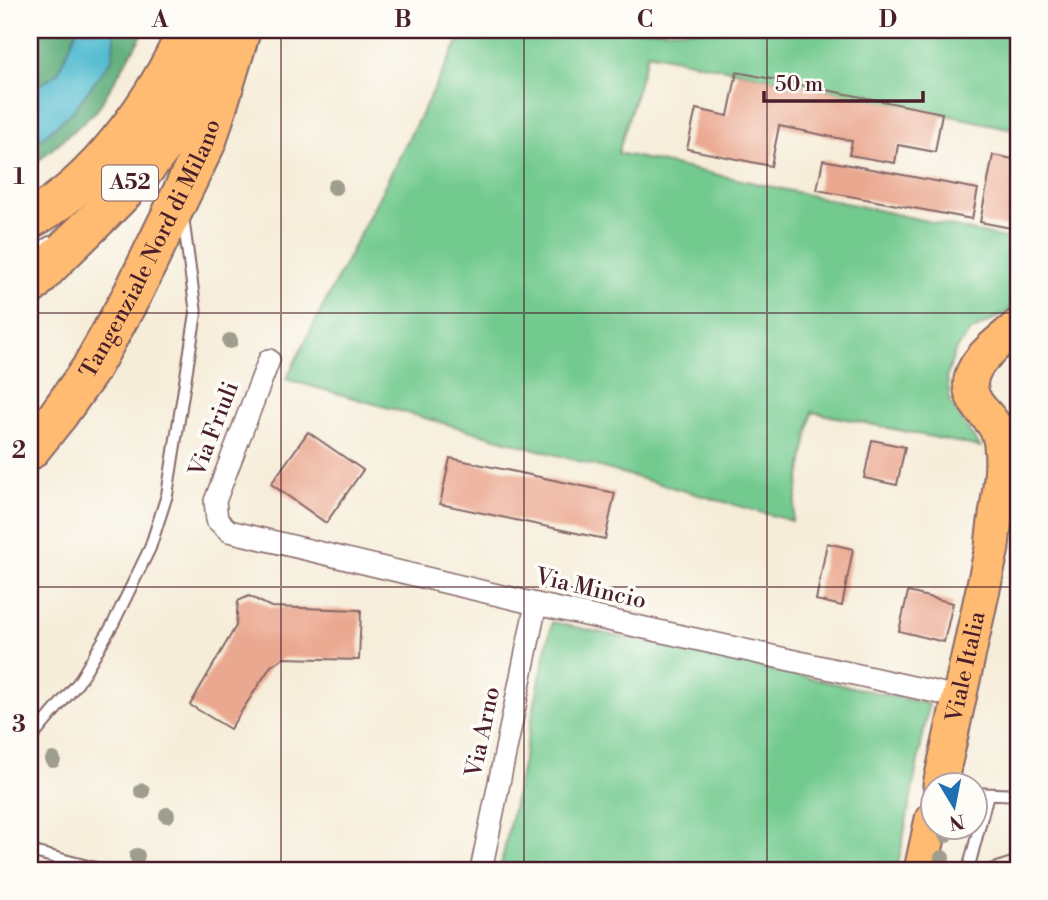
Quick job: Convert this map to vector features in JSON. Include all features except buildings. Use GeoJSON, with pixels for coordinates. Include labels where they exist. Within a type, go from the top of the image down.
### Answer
{"type":"FeatureCollection","features":[{"type":"Feature","properties":{"kind":"highway"},"geometry":{"type":"LineString","coordinates":[[30,219],[59,200],[119,142],[150,100],[176,56],[187,30]]}},
{"type":"Feature","properties":{"kind":"highway","name":"Tangenziale Nord di Milano"},"geometry":{"type":"LineString","coordinates":[[30,286],[109,206],[149,162],[173,129],[188,99],[211,30]]}},
{"type":"Feature","properties":{"kind":"highway","name":"Tangenziale Nord di Milano"},"geometry":{"type":"LineString","coordinates":[[30,450],[90,370],[181,198],[207,141],[241,30]]}},
{"type":"Feature","properties":{"kind":"main road","name":"Viale Italia"},"geometry":{"type":"LineString","coordinates":[[943,771],[992,548],[1002,460],[1004,419],[979,407],[973,395],[971,381],[974,368],[982,356],[1005,346],[1018,326]]}},
{"type":"Feature","properties":{"kind":"main road","name":"Viale Italia"},"geometry":{"type":"LineString","coordinates":[[992,548],[1003,522],[1018,464]]}},
{"type":"Feature","properties":{"kind":"main road"},"geometry":{"type":"LineString","coordinates":[[921,870],[928,841]]}},
{"type":"Feature","properties":{"kind":"street","name":"Via Friuli"},"geometry":{"type":"LineString","coordinates":[[217,520],[216,495],[269,359]]}},
{"type":"Feature","properties":{"kind":"street","name":"Via Mincio"},"geometry":{"type":"LineString","coordinates":[[217,520],[225,528],[237,533],[536,604],[958,697]]}},
{"type":"Feature","properties":{"kind":"street","name":"Via Arno"},"geometry":{"type":"LineString","coordinates":[[481,870],[536,604]]}},
{"type":"Feature","properties":{"kind":"lane"},"geometry":{"type":"LineString","coordinates":[[30,740],[79,683],[113,624],[150,548],[167,495],[196,313],[181,198]]}},
{"type":"Feature","properties":{"kind":"lane"},"geometry":{"type":"LineString","coordinates":[[30,253],[109,206]]}},
{"type":"Feature","properties":{"kind":"lane"},"geometry":{"type":"LineString","coordinates":[[988,794],[1018,795]]}},
{"type":"Feature","properties":{"kind":"lane"},"geometry":{"type":"LineString","coordinates":[[968,870],[976,841]]}},
{"type":"Feature","properties":{"kind":"lane"},"geometry":{"type":"LineString","coordinates":[[30,851],[103,870]]}},
{"type":"Feature","properties":{"kind":"green space"},"geometry":{"type":"Polygon","coordinates":[[[30,30],[145,30],[97,110],[30,168],[30,30]]]}},
{"type":"Feature","properties":{"kind":"green space"},"geometry":{"type":"Polygon","coordinates":[[[459,30],[1018,30],[1018,130],[648,53],[618,153],[1018,241],[1018,294],[1009,311],[970,332],[955,351],[947,376],[950,403],[980,447],[812,412],[792,521],[286,379],[459,40],[459,30]]]}},
{"type":"Feature","properties":{"kind":"green space"},"geometry":{"type":"Polygon","coordinates":[[[552,622],[929,704],[897,870],[500,870],[552,622]]]}},
{"type":"Feature","properties":{"kind":"water"},"geometry":{"type":"Polygon","coordinates":[[[77,30],[115,30],[112,59],[72,112],[30,148],[30,91],[57,74],[77,30]]]}}]}
